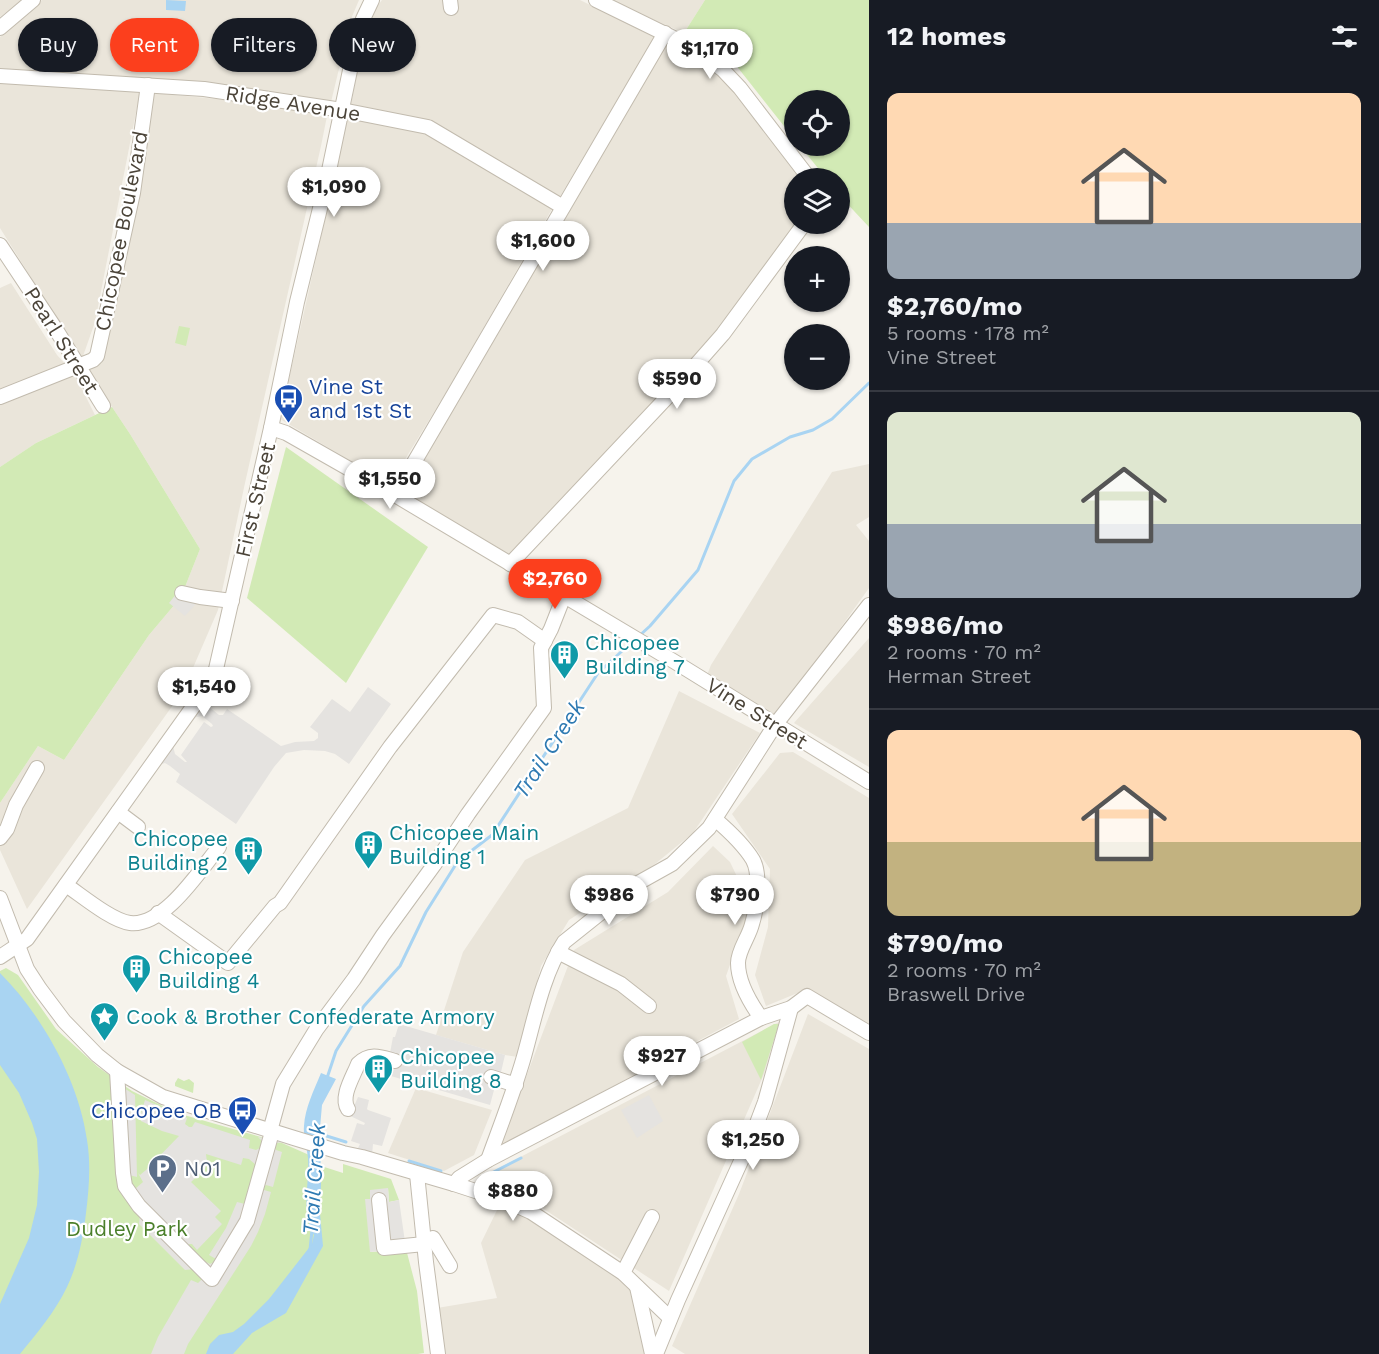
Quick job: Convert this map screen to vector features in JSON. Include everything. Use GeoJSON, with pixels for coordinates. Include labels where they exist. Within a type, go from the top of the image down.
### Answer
{"type":"FeatureCollection","features":[{"type":"Feature","properties":{"kind":"street"},"geometry":{"type":"LineString","coordinates":[[0,28],[33,0]]}},
{"type":"Feature","properties":{"kind":"street","name":"First Street"},"geometry":{"type":"LineString","coordinates":[[0,957],[27,939],[206,690],[216,669],[297,302],[327,180],[357,36],[372,0]]}},
{"type":"Feature","properties":{"kind":"street"},"geometry":{"type":"LineString","coordinates":[[596,0],[694,48],[723,70],[740,88],[801,168]]}},
{"type":"Feature","properties":{"kind":"street"},"geometry":{"type":"LineString","coordinates":[[395,495],[665,33]]}},
{"type":"Feature","properties":{"kind":"street","name":"Ridge Avenue"},"geometry":{"type":"LineString","coordinates":[[0,76],[204,89],[342,110],[428,127],[563,207]]}},
{"type":"Feature","properties":{"kind":"street","name":"Chicopee Boulevard"},"geometry":{"type":"LineString","coordinates":[[78,366],[97,356],[133,193],[148,85]]}},
{"type":"Feature","properties":{"kind":"street"},"geometry":{"type":"LineString","coordinates":[[510,564],[672,392],[723,334],[797,234]]}},
{"type":"Feature","properties":{"kind":"street","name":"Pearl Street"},"geometry":{"type":"LineString","coordinates":[[0,245],[6,265],[78,366],[103,406]]}},
{"type":"Feature","properties":{"kind":"street"},"geometry":{"type":"LineString","coordinates":[[0,397],[78,366]]}},
{"type":"Feature","properties":{"kind":"street","name":"Vine Street"},"geometry":{"type":"LineString","coordinates":[[271,428],[286,433],[395,495],[675,662],[869,782]]}},
{"type":"Feature","properties":{"kind":"street"},"geometry":{"type":"LineString","coordinates":[[182,593],[232,601]]}},
{"type":"Feature","properties":{"kind":"street"},"geometry":{"type":"LineString","coordinates":[[117,1071],[125,1186],[139,1206],[212,1279],[247,1221],[283,1084],[316,1030],[544,708],[541,648],[564,596]]}},
{"type":"Feature","properties":{"kind":"street"},"geometry":{"type":"LineString","coordinates":[[488,1160],[516,1085],[547,978],[564,942],[632,888],[672,864],[709,828],[775,725],[869,605]]}},
{"type":"Feature","properties":{"kind":"street"},"geometry":{"type":"LineString","coordinates":[[158,913],[228,963],[275,906],[280,903],[390,747],[493,615],[518,622],[545,641]]}},
{"type":"Feature","properties":{"kind":"street"},"geometry":{"type":"LineString","coordinates":[[0,838],[7,829],[16,805],[37,768]]}},
{"type":"Feature","properties":{"kind":"street"},"geometry":{"type":"LineString","coordinates":[[118,812],[138,827]]}},
{"type":"Feature","properties":{"kind":"street"},"geometry":{"type":"LineString","coordinates":[[715,819],[729,831],[754,862],[758,877],[752,925],[737,962],[747,998],[761,1018]]}},
{"type":"Feature","properties":{"kind":"street"},"geometry":{"type":"LineString","coordinates":[[66,885],[114,917],[130,923],[145,921],[177,900],[219,847]]}},
{"type":"Feature","properties":{"kind":"street"},"geometry":{"type":"LineString","coordinates":[[0,898],[27,969],[64,1021],[97,1055],[117,1071],[163,1097],[271,1132],[454,1184],[531,1212],[623,1273],[670,1318]]}},
{"type":"Feature","properties":{"kind":"street"},"geometry":{"type":"LineString","coordinates":[[558,952],[621,984],[649,1006]]}},
{"type":"Feature","properties":{"kind":"street"},"geometry":{"type":"LineString","coordinates":[[454,1184],[459,1178],[488,1160],[761,1018],[791,1008],[807,996],[869,1033]]}},
{"type":"Feature","properties":{"kind":"street"},"geometry":{"type":"LineString","coordinates":[[656,1354],[758,1120],[791,1008]]}},
{"type":"Feature","properties":{"kind":"street"},"geometry":{"type":"LineString","coordinates":[[348,1109],[345,1097],[358,1064],[373,1056],[395,1061]]}},
{"type":"Feature","properties":{"kind":"street"},"geometry":{"type":"LineString","coordinates":[[490,1077],[516,1085]]}},
{"type":"Feature","properties":{"kind":"street"},"geometry":{"type":"LineString","coordinates":[[417,1174],[431,1239],[438,1354]]}},
{"type":"Feature","properties":{"kind":"street"},"geometry":{"type":"LineString","coordinates":[[379,1200],[384,1248],[431,1239]]}},
{"type":"Feature","properties":{"kind":"street"},"geometry":{"type":"LineString","coordinates":[[623,1273],[652,1217]]}},
{"type":"Feature","properties":{"kind":"street"},"geometry":{"type":"LineString","coordinates":[[431,1239],[450,1266]]}},
{"type":"Feature","properties":{"kind":"street"},"geometry":{"type":"LineString","coordinates":[[638,1287],[656,1354]]}},
{"type":"Feature","properties":{"kind":"shaded area"},"geometry":{"type":"Polygon","coordinates":[[[0,0],[22,0],[0,17],[0,0]]]}},
{"type":"Feature","properties":{"kind":"shaded area"},"geometry":{"type":"Polygon","coordinates":[[[42,0],[359,0],[351,18],[329,18],[329,72],[338,72],[331,102],[220,84],[28,72],[98,72],[98,18],[22,18],[42,0]]]}},
{"type":"Feature","properties":{"kind":"shaded area"},"geometry":{"type":"Polygon","coordinates":[[[382,0],[580,0],[655,37],[559,198],[432,121],[351,104],[357,72],[416,72],[416,18],[372,18],[382,0]]]}},
{"type":"Feature","properties":{"kind":"shaded area"},"geometry":{"type":"Polygon","coordinates":[[[609,0],[705,0],[684,33],[609,0]]]}},
{"type":"Feature","properties":{"kind":"shaded area"},"geometry":{"type":"Polygon","coordinates":[[[18,21],[18,71],[0,68],[0,37],[18,21]]]}},
{"type":"Feature","properties":{"kind":"shaded area"},"geometry":{"type":"Polygon","coordinates":[[[666,40],[691,51],[720,74],[793,168],[784,168],[784,234],[790,234],[746,296],[693,361],[511,555],[405,494],[405,488],[666,40]]]}},
{"type":"Feature","properties":{"kind":"shaded area"},"geometry":{"type":"Polygon","coordinates":[[[0,82],[140,92],[95,322],[82,359],[0,228],[0,82]]]}},
{"type":"Feature","properties":{"kind":"shaded area"},"geometry":{"type":"Polygon","coordinates":[[[154,93],[238,101],[327,116],[218,610],[183,691],[27,909],[0,850],[0,803],[38,746],[64,760],[149,635],[181,597],[200,549],[130,434],[86,368],[102,363],[154,93]]]}},
{"type":"Feature","properties":{"kind":"shaded area"},"geometry":{"type":"Polygon","coordinates":[[[348,116],[426,132],[552,209],[390,484],[280,419],[348,116]]]}},
{"type":"Feature","properties":{"kind":"shaded area"},"geometry":{"type":"Polygon","coordinates":[[[11,283],[57,355],[75,375],[95,415],[36,443],[0,467],[0,288],[11,283]]]}},
{"type":"Feature","properties":{"kind":"shaded area"},"geometry":{"type":"Polygon","coordinates":[[[869,464],[869,517],[856,525],[869,541],[869,588],[776,718],[707,675],[711,665],[832,472],[869,464]]]}},
{"type":"Feature","properties":{"kind":"shaded area"},"geometry":{"type":"Polygon","coordinates":[[[186,587],[203,596],[185,616],[169,603],[186,587]]]}},
{"type":"Feature","properties":{"kind":"shaded area"},"geometry":{"type":"Polygon","coordinates":[[[869,638],[869,767],[794,723],[869,638]]]}},
{"type":"Feature","properties":{"kind":"shaded area"},"geometry":{"type":"Polygon","coordinates":[[[368,687],[391,704],[349,764],[335,754],[325,751],[304,750],[286,753],[236,824],[176,782],[180,774],[170,766],[165,763],[159,765],[173,746],[175,754],[187,762],[181,755],[204,722],[213,726],[202,716],[192,718],[207,699],[208,706],[219,715],[223,715],[227,709],[281,746],[295,742],[314,741],[318,738],[318,733],[310,727],[332,699],[350,712],[368,687]]]}},
{"type":"Feature","properties":{"kind":"shaded area"},"geometry":{"type":"Polygon","coordinates":[[[679,691],[760,733],[693,833],[655,864],[569,920],[541,966],[518,1057],[436,1035],[463,952],[525,860],[628,808],[679,691]]]}},
{"type":"Feature","properties":{"kind":"shaded area"},"geometry":{"type":"Polygon","coordinates":[[[793,752],[869,798],[869,1027],[805,990],[766,1006],[755,975],[768,927],[770,869],[732,814],[780,753],[793,752]]]}},
{"type":"Feature","properties":{"kind":"shaded area"},"geometry":{"type":"Polygon","coordinates":[[[713,846],[730,862],[742,887],[749,911],[726,976],[739,1019],[500,1146],[574,950],[668,892],[713,846]]]}},
{"type":"Feature","properties":{"kind":"shaded area"},"geometry":{"type":"Polygon","coordinates":[[[808,1014],[869,1049],[869,1354],[685,1354],[672,1346],[739,1194],[808,1014]]]}},
{"type":"Feature","properties":{"kind":"shaded area"},"geometry":{"type":"Polygon","coordinates":[[[779,1022],[764,1074],[669,1291],[530,1200],[481,1182],[480,1178],[779,1022]]]}},
{"type":"Feature","properties":{"kind":"shaded area"},"geometry":{"type":"Polygon","coordinates":[[[399,1024],[505,1055],[501,1072],[503,1075],[512,1074],[507,1093],[504,1088],[494,1090],[490,1105],[384,1074],[386,1065],[382,1063],[367,1065],[362,1069],[350,1099],[353,1104],[358,1097],[369,1100],[368,1110],[391,1118],[382,1146],[373,1144],[372,1155],[357,1150],[360,1144],[351,1141],[357,1123],[364,1125],[365,1123],[344,1113],[340,1109],[340,1101],[354,1061],[390,1053],[393,1037],[395,1037],[399,1024]]]}},
{"type":"Feature","properties":{"kind":"shaded area","name":"N01"},"geometry":{"type":"Polygon","coordinates":[[[111,1080],[135,1095],[137,1177],[129,1175],[130,1184],[135,1189],[143,1182],[138,1173],[140,1175],[146,1170],[179,1136],[141,1121],[145,1100],[187,1118],[185,1124],[189,1127],[192,1127],[195,1122],[250,1140],[249,1148],[256,1150],[260,1148],[262,1141],[258,1137],[282,1142],[277,1143],[274,1147],[282,1152],[273,1187],[266,1185],[263,1187],[264,1190],[271,1192],[258,1232],[184,1354],[151,1354],[158,1337],[191,1280],[198,1283],[203,1278],[195,1269],[185,1270],[139,1224],[140,1215],[125,1199],[116,1176],[111,1080]],[[206,1154],[205,1169],[191,1182],[221,1211],[215,1217],[222,1224],[197,1250],[189,1244],[202,1260],[210,1264],[216,1259],[209,1255],[226,1228],[237,1202],[245,1204],[256,1169],[256,1165],[249,1159],[243,1158],[241,1165],[206,1154]]]}},
{"type":"Feature","properties":{"kind":"shaded area"},"geometry":{"type":"Polygon","coordinates":[[[416,1088],[492,1110],[474,1155],[444,1171],[388,1153],[416,1088]]]}},
{"type":"Feature","properties":{"kind":"shaded area"},"geometry":{"type":"Polygon","coordinates":[[[649,1095],[663,1121],[637,1138],[621,1110],[649,1095]]]}},
{"type":"Feature","properties":{"kind":"shaded area"},"geometry":{"type":"Polygon","coordinates":[[[388,1188],[389,1202],[399,1200],[406,1249],[370,1252],[365,1199],[370,1199],[370,1190],[388,1188]]]}},
{"type":"Feature","properties":{"kind":"shaded area"},"geometry":{"type":"Polygon","coordinates":[[[499,1206],[528,1217],[617,1276],[633,1294],[646,1354],[443,1354],[437,1308],[497,1298],[481,1243],[499,1206]]]}},
{"type":"Feature","properties":{"kind":"green space"},"geometry":{"type":"Polygon","coordinates":[[[705,0],[869,0],[869,227],[850,207],[850,168],[818,168],[808,156],[850,156],[850,90],[784,90],[784,126],[724,53],[684,33],[705,0]]]}},
{"type":"Feature","properties":{"kind":"green space"},"geometry":{"type":"Polygon","coordinates":[[[179,326],[190,328],[186,346],[175,343],[179,326]]]}},
{"type":"Feature","properties":{"kind":"green space"},"geometry":{"type":"Polygon","coordinates":[[[112,407],[200,549],[181,597],[149,635],[64,760],[38,746],[0,803],[0,467],[36,443],[112,407]]]}},
{"type":"Feature","properties":{"kind":"green space"},"geometry":{"type":"Polygon","coordinates":[[[286,447],[428,547],[346,683],[247,598],[286,447]]]}},
{"type":"Feature","properties":{"kind":"green space","name":"Dudley Park"},"geometry":{"type":"Polygon","coordinates":[[[6,968],[18,975],[56,1029],[98,1067],[132,1091],[177,1113],[282,1143],[316,1158],[315,1164],[343,1173],[343,1164],[391,1179],[399,1200],[389,1202],[388,1188],[371,1252],[406,1249],[417,1291],[424,1353],[0,1354],[0,971],[6,968]]]}},
{"type":"Feature","properties":{"kind":"green space"},"geometry":{"type":"Polygon","coordinates":[[[774,1024],[779,1024],[761,1080],[742,1042],[774,1024]]]}},
{"type":"Feature","properties":{"kind":"green space"},"geometry":{"type":"Polygon","coordinates":[[[178,1078],[184,1081],[189,1079],[194,1083],[193,1093],[175,1086],[178,1078]]]}},
{"type":"Feature","properties":{"kind":"water"},"geometry":{"type":"Polygon","coordinates":[[[166,0],[186,1],[185,11],[166,10],[166,0]]]}},
{"type":"Feature","properties":{"kind":"water"},"geometry":{"type":"Polygon","coordinates":[[[0,973],[44,1029],[67,1072],[83,1118],[89,1158],[85,1222],[74,1269],[57,1305],[20,1354],[0,1354],[0,1304],[29,1238],[37,1205],[39,1172],[37,1139],[32,1123],[19,1093],[0,1065],[0,973]]]}},
{"type":"Feature","properties":{"kind":"water"},"geometry":{"type":"Polygon","coordinates":[[[321,1073],[336,1079],[322,1105],[320,1128],[320,1214],[323,1246],[286,1313],[252,1333],[233,1354],[206,1354],[210,1344],[219,1335],[233,1332],[269,1299],[312,1244],[314,1235],[306,1207],[308,1158],[304,1126],[308,1106],[321,1073]]]}},
{"type":"Feature","properties":{"kind":"waterway","name":"Trail Creek"},"geometry":{"type":"LineString","coordinates":[[638,637],[698,570],[734,481],[752,459],[790,437],[813,430],[832,419],[869,383]]}},
{"type":"Feature","properties":{"kind":"waterway","name":"Trail Creek"},"geometry":{"type":"LineString","coordinates":[[327,1078],[336,1051],[364,1006],[400,966],[426,912],[458,861],[492,835],[598,673],[633,641]]}},
{"type":"Feature","properties":{"kind":"waterway"},"geometry":{"type":"LineString","coordinates":[[317,1133],[346,1142]]}},
{"type":"Feature","properties":{"kind":"waterway"},"geometry":{"type":"LineString","coordinates":[[480,1179],[521,1158]]}},
{"type":"Feature","properties":{"kind":"waterway"},"geometry":{"type":"LineString","coordinates":[[409,1161],[441,1171]]}},
{"type":"Feature","properties":{"kind":"waterway","name":"Trail Creek"},"geometry":{"type":"LineString","coordinates":[[310,1250],[312,1230]]}},
{"type":"Feature","properties":{"kind":"place","name":"Vine St and 1st St"},"geometry":{"type":"Point","coordinates":[288,424]}},
{"type":"Feature","properties":{"kind":"place","name":"Chicopee Building 7"},"geometry":{"type":"Point","coordinates":[564,680]}},
{"type":"Feature","properties":{"kind":"place","name":"Chicopee Main Building 1"},"geometry":{"type":"Point","coordinates":[368,870]}},
{"type":"Feature","properties":{"kind":"place","name":"Chicopee Building 2"},"geometry":{"type":"Point","coordinates":[249,876]}},
{"type":"Feature","properties":{"kind":"place","name":"Chicopee Building 4"},"geometry":{"type":"Point","coordinates":[137,994]}},
{"type":"Feature","properties":{"kind":"place","name":"Cook & Brother Confederate Armory"},"geometry":{"type":"Point","coordinates":[105,1042]}},
{"type":"Feature","properties":{"kind":"place","name":"Chicopee Building 8"},"geometry":{"type":"Point","coordinates":[379,1094]}},
{"type":"Feature","properties":{"kind":"place","name":"Chicopee OB"},"geometry":{"type":"Point","coordinates":[243,1136]}},
{"type":"Feature","properties":{"kind":"place","name":"N01"},"geometry":{"type":"Point","coordinates":[163,1194]}}]}
